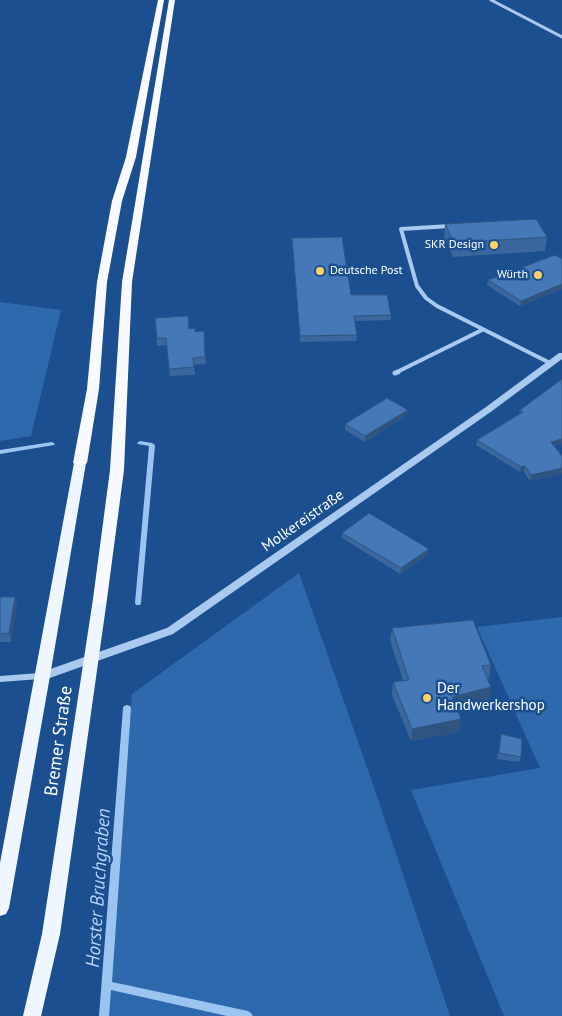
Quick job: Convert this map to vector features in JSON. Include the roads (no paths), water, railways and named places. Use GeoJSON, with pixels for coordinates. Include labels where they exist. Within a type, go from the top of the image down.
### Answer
{"type":"FeatureCollection","features":[{"type":"Feature","properties":{"kind":"highway"},"geometry":{"type":"LineString","coordinates":[[80,463],[93,389],[102,282],[117,200],[131,157],[161,0]]}},
{"type":"Feature","properties":{"kind":"highway"},"geometry":{"type":"LineString","coordinates":[[117,470],[118,416],[127,282],[172,0]]}},
{"type":"Feature","properties":{"kind":"highway","name":"Bremer Straße"},"geometry":{"type":"LineString","coordinates":[[100,599],[117,470]]}},
{"type":"Feature","properties":{"kind":"main road","name":"Bremer Straße"},"geometry":{"type":"LineString","coordinates":[[0,908],[80,463]]}},
{"type":"Feature","properties":{"kind":"main road","name":"Bremer Straße"},"geometry":{"type":"LineString","coordinates":[[32,1016],[50,934],[100,599]]}},
{"type":"Feature","properties":{"kind":"street"},"geometry":{"type":"LineString","coordinates":[[490,0],[562,37]]}},
{"type":"Feature","properties":{"kind":"street"},"geometry":{"type":"LineString","coordinates":[[451,226],[401,229],[417,286],[426,298],[437,306],[550,363]]}},
{"type":"Feature","properties":{"kind":"street"},"geometry":{"type":"LineString","coordinates":[[396,373],[482,330]]}},
{"type":"Feature","properties":{"kind":"street","name":"Molkereistraße"},"geometry":{"type":"LineString","coordinates":[[43,676],[170,631],[489,409],[562,355]]}},
{"type":"Feature","properties":{"kind":"street"},"geometry":{"type":"LineString","coordinates":[[0,679],[43,676]]}},
{"type":"Feature","properties":{"kind":"waterway","name":"Horster Bruchgraben"},"geometry":{"type":"LineString","coordinates":[[138,603],[152,445],[140,443]]}},
{"type":"Feature","properties":{"kind":"waterway","name":"Horster Bruchgraben"},"geometry":{"type":"LineString","coordinates":[[0,452],[52,444]]}},
{"type":"Feature","properties":{"kind":"waterway","name":"Horster Bruchgraben"},"geometry":{"type":"LineString","coordinates":[[107,985],[127,708]]}},
{"type":"Feature","properties":{"kind":"waterway"},"geometry":{"type":"LineString","coordinates":[[104,1016],[107,985]]}},
{"type":"Feature","properties":{"kind":"waterway","name":"Horster Bruchgraben"},"geometry":{"type":"LineString","coordinates":[[107,985],[248,1016]]}},
{"type":"Feature","properties":{"kind":"place","name":"SKR Design"},"geometry":{"type":"Point","coordinates":[494,245]}},
{"type":"Feature","properties":{"kind":"place","name":"Deutsche Post"},"geometry":{"type":"Point","coordinates":[320,271]}},
{"type":"Feature","properties":{"kind":"place","name":"Würth"},"geometry":{"type":"Point","coordinates":[538,275]}},
{"type":"Feature","properties":{"kind":"place","name":"Der Handwerkershop"},"geometry":{"type":"Point","coordinates":[427,698]}}]}
